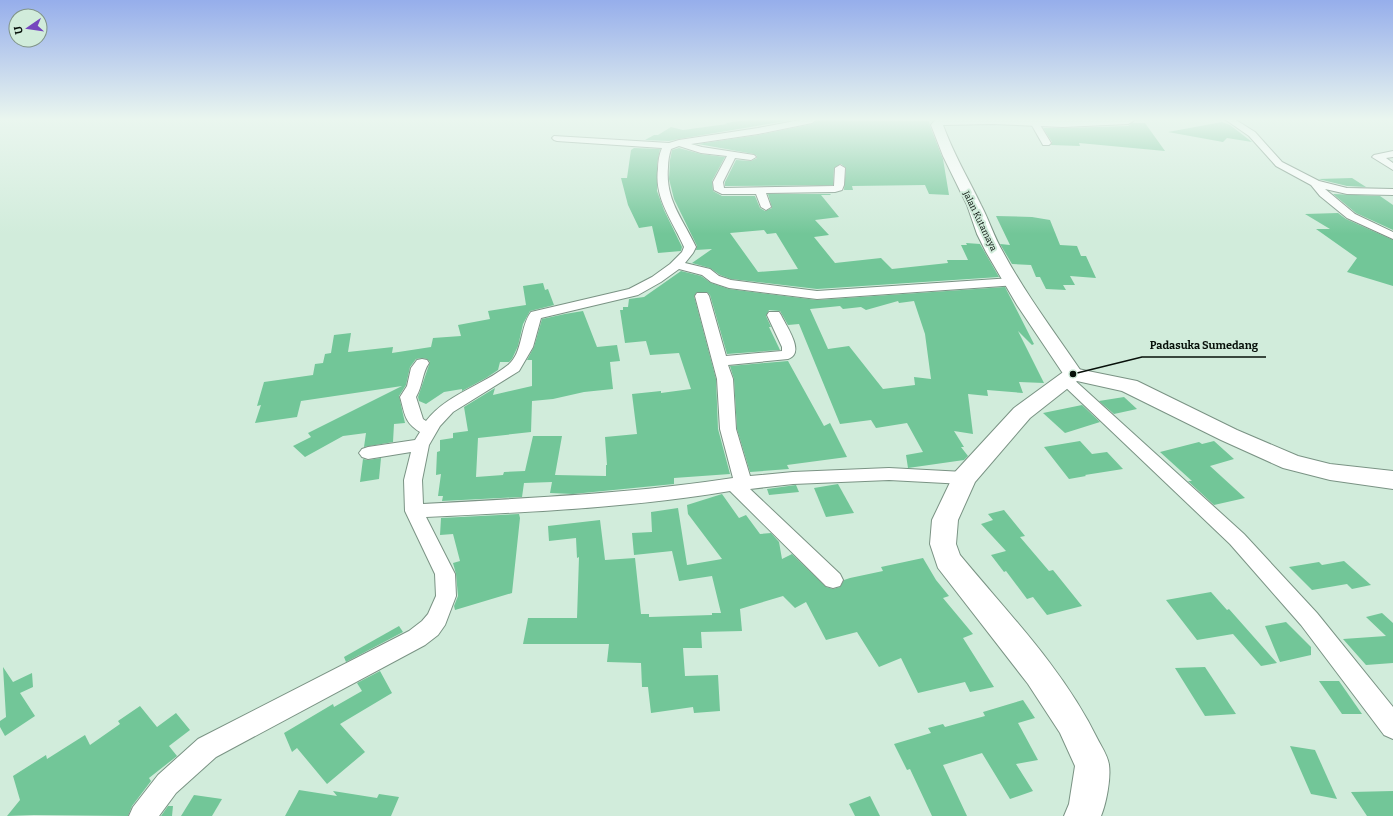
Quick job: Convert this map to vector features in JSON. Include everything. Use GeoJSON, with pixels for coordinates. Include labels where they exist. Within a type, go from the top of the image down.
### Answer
{"type":"FeatureCollection","features":[{"type":"Feature","properties":{"kind":"main road","name":"Jalan Kutamaya"},"geometry":{"type":"LineString","coordinates":[[950,158],[986,234],[1012,282],[1070,377]]}},
{"type":"Feature","properties":{"kind":"main road"},"geometry":{"type":"LineString","coordinates":[[1082,816],[1086,808],[1089,794],[1092,765],[1072,722],[1039,674],[948,560],[943,544],[945,520],[964,478],[1022,413],[1070,377],[1130,386],[1229,435],[1291,462],[1330,472],[1393,480]]}},
{"type":"Feature","properties":{"kind":"street"},"geometry":{"type":"LineString","coordinates":[[142,816],[167,784],[207,748],[411,641],[430,628],[437,619],[444,604],[446,596],[446,580],[445,574],[414,511],[413,480],[421,445],[438,416],[447,408],[508,373],[516,366],[532,332],[533,319],[536,315],[633,292],[647,286],[686,257],[690,247],[687,237],[664,199],[661,188],[661,174],[664,158]]}},
{"type":"Feature","properties":{"kind":"street"},"geometry":{"type":"LineString","coordinates":[[730,158],[718,182],[718,189],[722,191],[836,189],[839,185],[840,168]]}},
{"type":"Feature","properties":{"kind":"street"},"geometry":{"type":"LineString","coordinates":[[1274,158],[1279,164],[1315,183],[1346,190],[1393,192]]}},
{"type":"Feature","properties":{"kind":"street"},"geometry":{"type":"LineString","coordinates":[[1379,158],[1393,167]]}},
{"type":"Feature","properties":{"kind":"street"},"geometry":{"type":"LineString","coordinates":[[1315,183],[1324,194],[1351,216],[1393,236]]}},
{"type":"Feature","properties":{"kind":"street"},"geometry":{"type":"LineString","coordinates":[[760,190],[766,206]]}},
{"type":"Feature","properties":{"kind":"street"},"geometry":{"type":"LineString","coordinates":[[677,264],[706,272],[715,279],[729,284],[817,295],[1012,282]]}},
{"type":"Feature","properties":{"kind":"street"},"geometry":{"type":"LineString","coordinates":[[702,296],[727,392],[728,429],[739,484],[833,580]]}},
{"type":"Feature","properties":{"kind":"street"},"geometry":{"type":"LineString","coordinates":[[720,361],[783,356],[787,354],[789,352],[789,347],[774,315]]}},
{"type":"Feature","properties":{"kind":"street"},"geometry":{"type":"LineString","coordinates":[[422,363],[419,366],[413,390],[408,394],[408,397],[416,422],[429,430]]}},
{"type":"Feature","properties":{"kind":"street"},"geometry":{"type":"LineString","coordinates":[[1070,377],[1237,539],[1308,619],[1371,697],[1393,727]]}},
{"type":"Feature","properties":{"kind":"street"},"geometry":{"type":"LineString","coordinates":[[368,453],[421,445]]}},
{"type":"Feature","properties":{"kind":"street"},"geometry":{"type":"LineString","coordinates":[[414,511],[588,502],[793,478],[889,474],[964,478]]}},
{"type":"Feature","properties":{"kind":"building"},"geometry":{"type":"Polygon","coordinates":[[[630,158],[658,158],[657,191],[664,210],[682,247],[681,251],[658,253],[652,226],[639,228],[628,205],[621,178],[627,178],[630,158]]]}},
{"type":"Feature","properties":{"kind":"building"},"geometry":{"type":"Polygon","coordinates":[[[670,158],[724,158],[712,181],[713,191],[722,196],[755,196],[760,208],[765,211],[772,208],[768,194],[830,194],[831,195],[821,195],[839,217],[815,220],[829,235],[814,237],[835,263],[881,258],[892,269],[948,263],[947,260],[968,260],[961,245],[967,245],[966,243],[980,244],[999,277],[817,289],[731,279],[720,275],[710,268],[692,263],[712,249],[696,250],[697,246],[674,199],[669,179],[670,158]],[[764,230],[730,233],[758,272],[798,269],[776,233],[767,234],[764,230]]]}},
{"type":"Feature","properties":{"kind":"building"},"geometry":{"type":"Polygon","coordinates":[[[757,158],[943,158],[949,195],[929,194],[925,185],[852,186],[853,190],[844,190],[846,168],[841,164],[834,168],[833,185],[725,186],[725,182],[736,160],[751,161],[757,158]]]}},
{"type":"Feature","properties":{"kind":"building"},"geometry":{"type":"Polygon","coordinates":[[[1352,178],[1366,187],[1347,186],[1318,179],[1352,178]]]}},
{"type":"Feature","properties":{"kind":"building"},"geometry":{"type":"Polygon","coordinates":[[[1333,194],[1380,196],[1393,205],[1393,230],[1356,213],[1333,194]]]}},
{"type":"Feature","properties":{"kind":"building"},"geometry":{"type":"Polygon","coordinates":[[[1338,213],[1346,219],[1393,240],[1393,286],[1347,272],[1357,258],[1316,229],[1330,229],[1305,214],[1338,213]]]}},
{"type":"Feature","properties":{"kind":"building"},"geometry":{"type":"Polygon","coordinates":[[[996,216],[1032,217],[1050,220],[1060,245],[1077,246],[1081,256],[1086,256],[1096,278],[1070,276],[1075,285],[1063,285],[1066,290],[1046,289],[1040,277],[1036,277],[1031,265],[1012,264],[1000,244],[1010,245],[996,216]]]}},
{"type":"Feature","properties":{"kind":"building"},"geometry":{"type":"Polygon","coordinates":[[[681,271],[701,276],[711,283],[729,289],[817,300],[1005,287],[1034,344],[1032,345],[1018,331],[1044,383],[1019,382],[1023,393],[987,390],[988,396],[968,394],[973,434],[954,431],[964,447],[961,447],[968,456],[964,460],[908,468],[906,455],[923,452],[907,423],[876,428],[871,420],[840,424],[799,324],[788,325],[780,311],[769,310],[766,316],[771,327],[769,327],[780,350],[727,354],[710,295],[707,292],[697,292],[694,296],[716,379],[718,429],[730,474],[674,478],[674,484],[573,494],[550,493],[552,482],[524,483],[522,497],[442,501],[443,496],[438,496],[441,474],[436,475],[437,452],[440,451],[440,440],[453,438],[453,433],[468,431],[464,407],[495,388],[493,395],[532,386],[532,360],[527,360],[534,347],[542,319],[583,311],[597,347],[617,345],[620,361],[610,362],[613,389],[584,392],[553,399],[532,401],[531,432],[478,438],[476,477],[503,475],[504,472],[525,471],[533,436],[562,436],[555,475],[606,476],[607,465],[605,437],[637,434],[632,394],[661,391],[661,393],[691,389],[679,353],[650,355],[646,341],[625,343],[620,310],[623,310],[623,307],[628,307],[629,299],[644,297],[681,271]],[[898,301],[866,310],[861,307],[843,309],[840,306],[810,309],[828,349],[849,346],[883,389],[915,385],[914,377],[931,379],[925,334],[914,301],[899,303],[898,301]]]}},
{"type":"Feature","properties":{"kind":"building"},"geometry":{"type":"Polygon","coordinates":[[[543,283],[545,290],[548,289],[554,305],[530,311],[523,324],[518,346],[512,359],[509,362],[500,362],[498,370],[486,378],[462,391],[462,389],[444,392],[426,404],[419,401],[418,397],[430,362],[427,359],[416,359],[410,367],[406,385],[399,396],[405,423],[394,424],[393,442],[364,447],[366,433],[343,436],[305,457],[293,446],[311,437],[308,433],[402,386],[301,401],[297,417],[255,423],[261,405],[257,406],[264,382],[313,375],[315,364],[323,363],[325,354],[331,353],[334,335],[351,333],[348,352],[393,347],[392,353],[431,347],[433,338],[461,336],[458,325],[490,319],[488,311],[526,305],[523,286],[543,283]]]}},
{"type":"Feature","properties":{"kind":"building"},"geometry":{"type":"Polygon","coordinates":[[[788,361],[824,426],[830,423],[847,457],[787,465],[789,469],[750,472],[737,429],[734,379],[730,366],[788,361]]]}},
{"type":"Feature","properties":{"kind":"building"},"geometry":{"type":"Polygon","coordinates":[[[1124,397],[1137,409],[1114,414],[1099,401],[1124,397]]]}},
{"type":"Feature","properties":{"kind":"building"},"geometry":{"type":"Polygon","coordinates":[[[1082,405],[1100,422],[1065,433],[1043,413],[1082,405]]]}},
{"type":"Feature","properties":{"kind":"building"},"geometry":{"type":"Polygon","coordinates":[[[1080,441],[1092,454],[1107,452],[1123,469],[1069,479],[1044,447],[1080,441]]]}},
{"type":"Feature","properties":{"kind":"building"},"geometry":{"type":"Polygon","coordinates":[[[1214,441],[1234,459],[1210,466],[1245,498],[1214,505],[1188,481],[1192,481],[1160,452],[1199,442],[1202,444],[1214,441]]]}},
{"type":"Feature","properties":{"kind":"building"},"geometry":{"type":"Polygon","coordinates":[[[381,458],[379,479],[360,482],[363,459],[368,460],[381,458]]]}},
{"type":"Feature","properties":{"kind":"building"},"geometry":{"type":"Polygon","coordinates":[[[838,484],[854,513],[826,517],[814,488],[838,484]]]}},
{"type":"Feature","properties":{"kind":"building"},"geometry":{"type":"Polygon","coordinates":[[[796,485],[799,492],[769,495],[767,489],[796,485]]]}},
{"type":"Feature","properties":{"kind":"building"},"geometry":{"type":"Polygon","coordinates":[[[722,494],[739,518],[746,515],[760,534],[771,533],[779,542],[782,559],[792,554],[826,587],[833,589],[840,587],[844,580],[883,571],[881,567],[923,558],[936,580],[949,596],[943,598],[973,634],[963,638],[994,687],[970,692],[965,682],[918,693],[901,658],[879,667],[857,632],[826,640],[806,602],[795,608],[783,596],[740,609],[742,631],[701,632],[702,648],[683,648],[685,676],[718,675],[720,711],[694,713],[693,707],[651,713],[648,687],[642,687],[641,663],[607,662],[609,644],[523,644],[528,618],[577,618],[579,557],[577,558],[576,538],[549,541],[548,526],[600,520],[605,560],[635,558],[641,614],[649,614],[649,617],[712,615],[712,613],[721,613],[712,576],[679,581],[672,551],[634,555],[632,533],[652,532],[651,512],[678,508],[687,565],[722,559],[688,514],[687,505],[722,494]]]}},
{"type":"Feature","properties":{"kind":"building"},"geometry":{"type":"Polygon","coordinates":[[[1004,510],[1025,536],[1020,537],[1049,571],[1053,570],[1082,606],[1047,615],[1033,597],[1027,599],[1006,571],[1004,572],[991,555],[1006,551],[981,524],[993,520],[988,514],[1004,510]]]}},
{"type":"Feature","properties":{"kind":"building"},"geometry":{"type":"Polygon","coordinates":[[[519,514],[520,518],[512,593],[455,610],[454,606],[458,596],[456,574],[453,563],[460,561],[453,534],[440,535],[441,518],[519,514]]]}},
{"type":"Feature","properties":{"kind":"building"},"geometry":{"type":"Polygon","coordinates":[[[1344,561],[1371,585],[1352,589],[1347,584],[1312,590],[1289,567],[1319,562],[1322,565],[1344,561]]]}},
{"type":"Feature","properties":{"kind":"building"},"geometry":{"type":"Polygon","coordinates":[[[1211,592],[1227,610],[1229,609],[1277,663],[1261,666],[1233,634],[1197,640],[1166,600],[1211,592]]]}},
{"type":"Feature","properties":{"kind":"building"},"geometry":{"type":"Polygon","coordinates":[[[1382,613],[1393,623],[1393,663],[1366,665],[1343,639],[1386,636],[1366,617],[1382,613]]]}},
{"type":"Feature","properties":{"kind":"building"},"geometry":{"type":"Polygon","coordinates":[[[1286,622],[1311,647],[1311,655],[1280,662],[1265,626],[1286,622]]]}},
{"type":"Feature","properties":{"kind":"building"},"geometry":{"type":"Polygon","coordinates":[[[399,626],[403,632],[346,662],[344,657],[399,626]]]}},
{"type":"Feature","properties":{"kind":"building"},"geometry":{"type":"Polygon","coordinates":[[[3,667],[13,682],[32,673],[33,687],[20,693],[35,716],[5,736],[0,727],[0,721],[6,717],[3,667]]]}},
{"type":"Feature","properties":{"kind":"building"},"geometry":{"type":"Polygon","coordinates":[[[1205,667],[1236,714],[1205,716],[1175,668],[1205,667]]]}},
{"type":"Feature","properties":{"kind":"building"},"geometry":{"type":"Polygon","coordinates":[[[380,671],[392,693],[340,724],[365,752],[327,784],[297,748],[292,752],[284,733],[333,704],[334,707],[362,691],[357,683],[380,671]]]}},
{"type":"Feature","properties":{"kind":"building"},"geometry":{"type":"Polygon","coordinates":[[[1319,681],[1339,681],[1362,714],[1342,714],[1319,681]]]}},
{"type":"Feature","properties":{"kind":"building"},"geometry":{"type":"Polygon","coordinates":[[[1023,700],[1035,718],[1018,723],[1038,760],[1016,764],[1033,791],[1010,799],[982,753],[943,765],[967,816],[932,816],[910,769],[907,770],[894,744],[931,733],[928,728],[943,724],[945,727],[985,716],[983,712],[1023,700]]]}},
{"type":"Feature","properties":{"kind":"building"},"geometry":{"type":"Polygon","coordinates":[[[140,706],[157,727],[176,713],[190,730],[169,746],[177,756],[149,778],[151,781],[132,806],[128,816],[7,816],[20,800],[13,776],[46,755],[47,759],[85,735],[90,745],[120,724],[118,721],[140,706]]]}},
{"type":"Feature","properties":{"kind":"building"},"geometry":{"type":"Polygon","coordinates":[[[1290,746],[1315,750],[1337,799],[1311,794],[1290,746]]]}},
{"type":"Feature","properties":{"kind":"building"},"geometry":{"type":"Polygon","coordinates":[[[299,790],[337,796],[333,791],[377,798],[379,794],[399,797],[391,816],[285,816],[299,790]]]}},
{"type":"Feature","properties":{"kind":"building"},"geometry":{"type":"Polygon","coordinates":[[[1393,791],[1393,816],[1367,816],[1351,792],[1393,791]]]}},
{"type":"Feature","properties":{"kind":"building"},"geometry":{"type":"Polygon","coordinates":[[[194,795],[222,799],[212,816],[181,816],[194,795]]]}},
{"type":"Feature","properties":{"kind":"building"},"geometry":{"type":"Polygon","coordinates":[[[870,796],[880,816],[855,816],[849,804],[870,796]]]}},
{"type":"Feature","properties":{"kind":"building"},"geometry":{"type":"Polygon","coordinates":[[[168,806],[173,806],[172,816],[161,816],[168,806]]]}},
{"type":"Feature","properties":{"kind":"place","name":"Padasuka Sumedang"},"geometry":{"type":"Point","coordinates":[1073,374]}}]}
